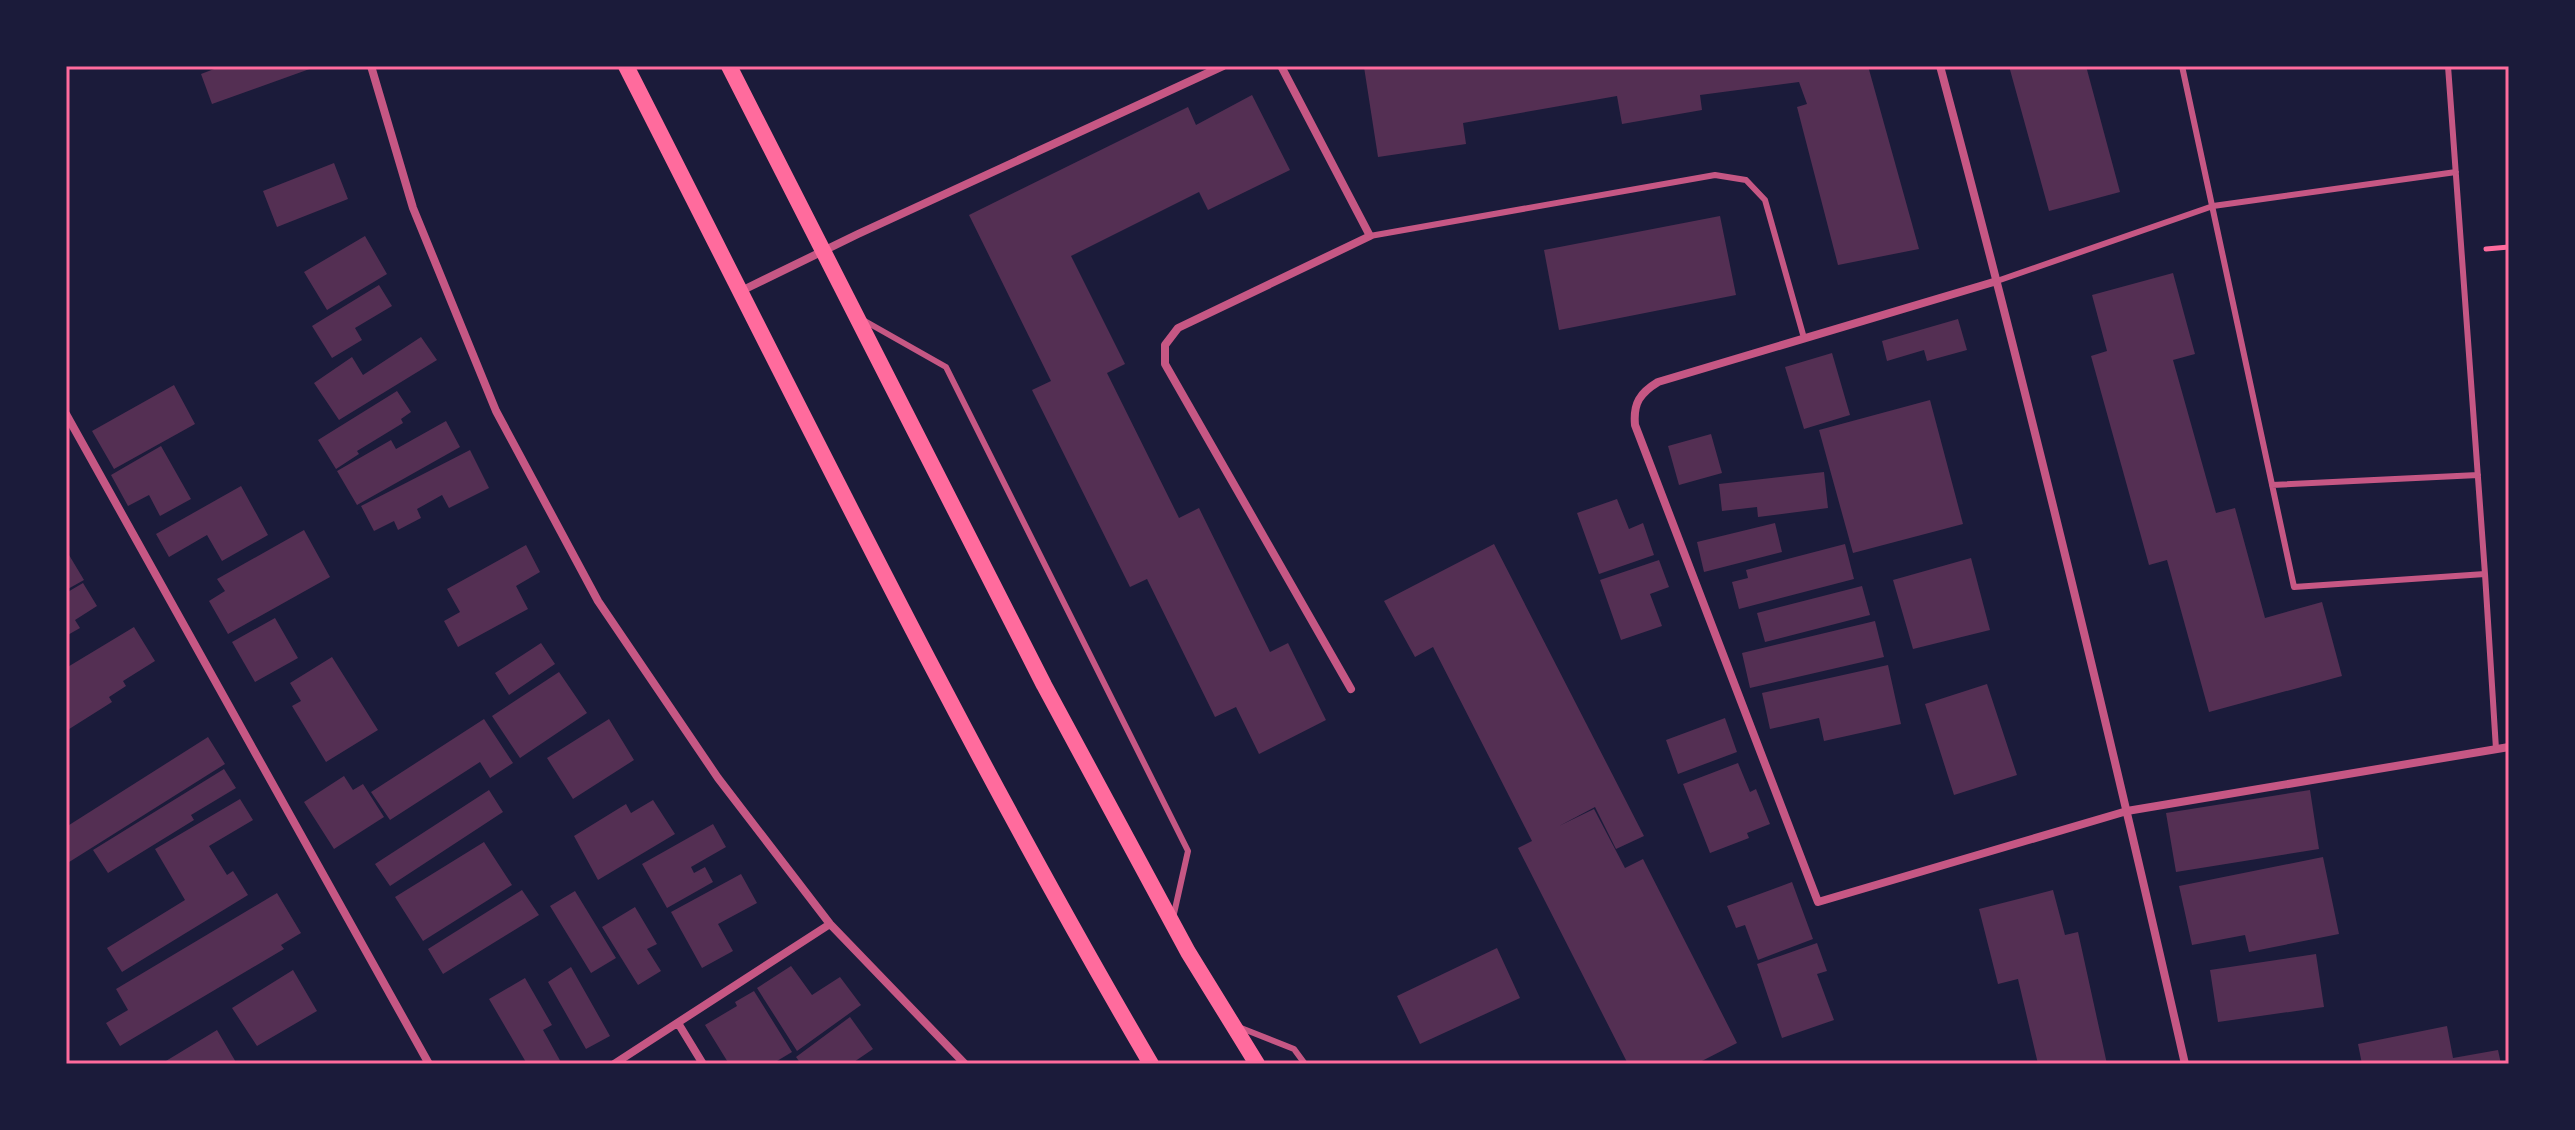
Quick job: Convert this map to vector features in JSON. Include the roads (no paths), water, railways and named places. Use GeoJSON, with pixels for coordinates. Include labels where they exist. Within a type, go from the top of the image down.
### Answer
{"type":"FeatureCollection","features":[{"type":"Feature","properties":{"kind":"main road"},"geometry":{"type":"LineString","coordinates":[[626,66],[1050,889],[1151,1064]]}},
{"type":"Feature","properties":{"kind":"main road"},"geometry":{"type":"LineString","coordinates":[[729,66],[1044,685],[1172,922],[1257,1064]]}},
{"type":"Feature","properties":{"kind":"street"},"geometry":{"type":"LineString","coordinates":[[371,66],[413,208],[496,411],[598,601],[718,778],[830,924],[965,1064]]}},
{"type":"Feature","properties":{"kind":"street"},"geometry":{"type":"LineString","coordinates":[[741,291],[1223,66]]}},
{"type":"Feature","properties":{"kind":"street"},"geometry":{"type":"LineString","coordinates":[[1281,66],[1370,236],[1178,328],[1165,345],[1165,364],[1351,689]]}},
{"type":"Feature","properties":{"kind":"street"},"geometry":{"type":"LineString","coordinates":[[1940,66],[1997,281],[2127,811],[2185,1064]]}},
{"type":"Feature","properties":{"kind":"street"},"geometry":{"type":"LineString","coordinates":[[1997,281],[1658,382],[1644,390],[1634,411],[1635,425],[1818,902],[2127,811],[2509,747]]}},
{"type":"Feature","properties":{"kind":"street"},"geometry":{"type":"LineString","coordinates":[[66,414],[429,1064]]}},
{"type":"Feature","properties":{"kind":"street"},"geometry":{"type":"LineString","coordinates":[[614,1064],[830,924]]}},
{"type":"Feature","properties":{"kind":"street"},"geometry":{"type":"LineString","coordinates":[[678,1023],[703,1064]]}},
{"type":"Feature","properties":{"kind":"lane"},"geometry":{"type":"LineString","coordinates":[[2182,66],[2294,587],[2485,574]]}},
{"type":"Feature","properties":{"kind":"lane"},"geometry":{"type":"LineString","coordinates":[[2448,66],[2496,749]]}},
{"type":"Feature","properties":{"kind":"lane"},"geometry":{"type":"LineString","coordinates":[[1997,281],[2213,206],[2456,172]]}},
{"type":"Feature","properties":{"kind":"lane"},"geometry":{"type":"LineString","coordinates":[[1370,236],[1715,175],[1746,180],[1765,200],[1804,338]]}},
{"type":"Feature","properties":{"kind":"lane"},"geometry":{"type":"LineString","coordinates":[[856,316],[946,367],[1188,851],[1172,922]]}},
{"type":"Feature","properties":{"kind":"lane"},"geometry":{"type":"LineString","coordinates":[[2272,485],[2478,475]]}},
{"type":"Feature","properties":{"kind":"lane"},"geometry":{"type":"LineString","coordinates":[[1233,1025],[1294,1049],[1305,1064]]}}]}
